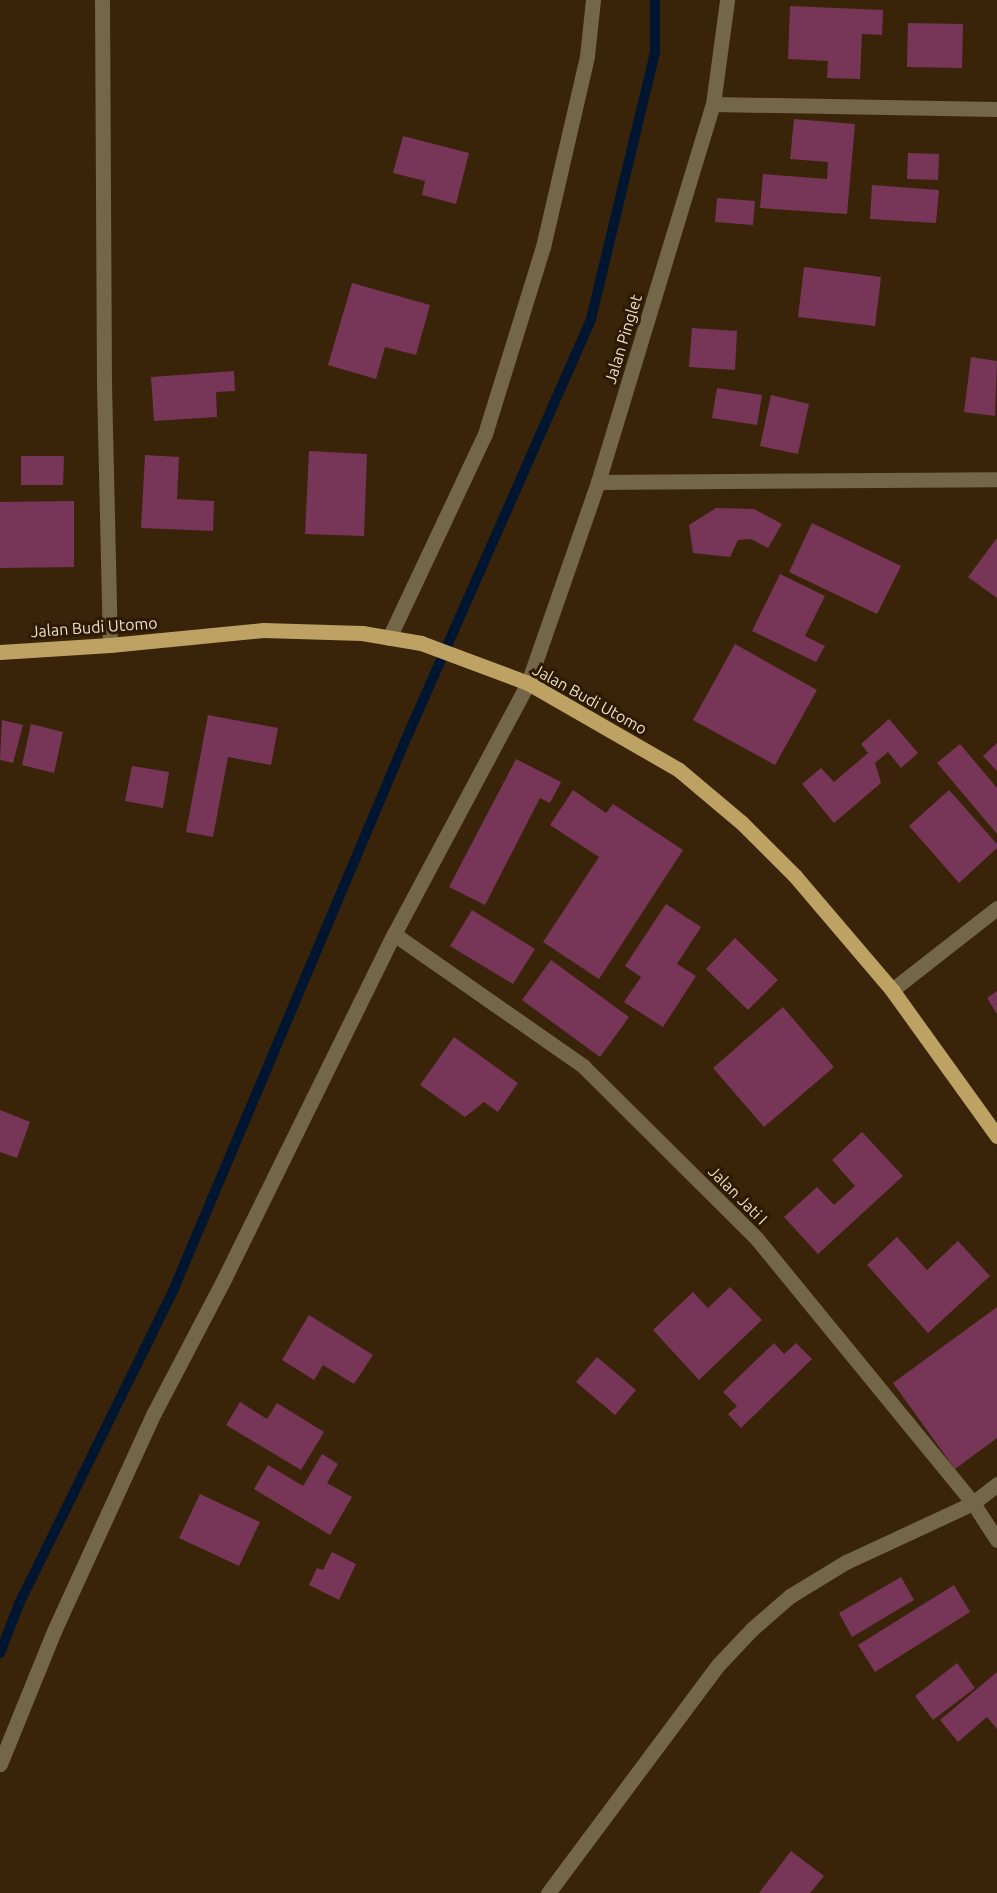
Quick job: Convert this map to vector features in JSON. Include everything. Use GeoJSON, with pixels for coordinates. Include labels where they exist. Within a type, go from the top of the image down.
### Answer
{"type":"FeatureCollection","features":[{"type":"Feature","properties":{"kind":"main road","name":"Jalan Budi Utomo"},"geometry":{"type":"LineString","coordinates":[[0,652],[110,645],[262,630],[362,633],[422,643],[528,683],[678,770],[742,823],[795,876],[892,990],[997,1136]]}},
{"type":"Feature","properties":{"kind":"street"},"geometry":{"type":"LineString","coordinates":[[102,0],[104,396],[110,645]]}},
{"type":"Feature","properties":{"kind":"street"},"geometry":{"type":"LineString","coordinates":[[389,638],[437,539],[488,423],[543,247],[587,56],[593,0]]}},
{"type":"Feature","properties":{"kind":"street","name":"Jalan Pinglet"},"geometry":{"type":"LineString","coordinates":[[0,1764],[54,1631],[154,1413],[225,1278],[394,934],[528,683],[598,482],[713,104],[727,0]]}},
{"type":"Feature","properties":{"kind":"street"},"geometry":{"type":"LineString","coordinates":[[713,104],[997,109]]}},
{"type":"Feature","properties":{"kind":"street"},"geometry":{"type":"LineString","coordinates":[[598,482],[997,479]]}},
{"type":"Feature","properties":{"kind":"street"},"geometry":{"type":"LineString","coordinates":[[892,990],[997,909]]}},
{"type":"Feature","properties":{"kind":"street","name":"Jalan Jati I"},"geometry":{"type":"LineString","coordinates":[[394,934],[591,1074],[757,1239],[973,1503],[997,1540]]}},
{"type":"Feature","properties":{"kind":"street"},"geometry":{"type":"LineString","coordinates":[[548,1893],[718,1665],[752,1629],[790,1596],[846,1563],[973,1503],[997,1484]]}},
{"type":"Feature","properties":{"kind":"building"},"geometry":{"type":"Polygon","coordinates":[[[790,6],[883,10],[882,35],[862,34],[860,79],[827,78],[828,61],[788,59],[790,6]]]}},
{"type":"Feature","properties":{"kind":"building"},"geometry":{"type":"Polygon","coordinates":[[[908,23],[963,24],[962,68],[907,67],[908,23]]]}},
{"type":"Feature","properties":{"kind":"building"},"geometry":{"type":"Polygon","coordinates":[[[794,119],[855,124],[847,214],[760,208],[763,174],[827,179],[828,162],[790,159],[794,119]]]}},
{"type":"Feature","properties":{"kind":"building"},"geometry":{"type":"Polygon","coordinates":[[[403,136],[469,153],[456,204],[422,195],[425,181],[393,173],[403,136]]]}},
{"type":"Feature","properties":{"kind":"building"},"geometry":{"type":"Polygon","coordinates":[[[908,153],[939,154],[938,180],[907,179],[908,153]]]}},
{"type":"Feature","properties":{"kind":"building"},"geometry":{"type":"Polygon","coordinates":[[[872,185],[939,190],[936,223],[870,219],[872,185]]]}},
{"type":"Feature","properties":{"kind":"building"},"geometry":{"type":"Polygon","coordinates":[[[717,198],[755,201],[753,225],[715,222],[717,198]]]}},
{"type":"Feature","properties":{"kind":"building"},"geometry":{"type":"Polygon","coordinates":[[[804,267],[881,277],[875,326],[798,317],[804,267]]]}},
{"type":"Feature","properties":{"kind":"building"},"geometry":{"type":"Polygon","coordinates":[[[352,283],[430,305],[416,355],[385,347],[376,379],[328,365],[352,283]]]}},
{"type":"Feature","properties":{"kind":"building"},"geometry":{"type":"Polygon","coordinates":[[[692,328],[737,331],[735,370],[689,367],[692,328]]]}},
{"type":"Feature","properties":{"kind":"building"},"geometry":{"type":"Polygon","coordinates":[[[971,357],[997,361],[995,416],[964,412],[971,357]]]}},
{"type":"Feature","properties":{"kind":"building"},"geometry":{"type":"Polygon","coordinates":[[[234,371],[235,391],[216,392],[217,417],[154,421],[151,377],[234,371]]]}},
{"type":"Feature","properties":{"kind":"building"},"geometry":{"type":"Polygon","coordinates":[[[717,388],[762,395],[757,425],[712,418],[717,388]]]}},
{"type":"Feature","properties":{"kind":"building"},"geometry":{"type":"Polygon","coordinates":[[[771,395],[809,404],[798,454],[760,446],[771,395]]]}},
{"type":"Feature","properties":{"kind":"building"},"geometry":{"type":"Polygon","coordinates":[[[309,451],[367,454],[364,536],[305,534],[309,451]]]}},
{"type":"Feature","properties":{"kind":"building"},"geometry":{"type":"Polygon","coordinates":[[[145,455],[179,457],[177,499],[214,501],[213,531],[141,528],[145,455]]]}},
{"type":"Feature","properties":{"kind":"building"},"geometry":{"type":"Polygon","coordinates":[[[21,456],[64,456],[63,485],[21,485],[21,456]]]}},
{"type":"Feature","properties":{"kind":"building"},"geometry":{"type":"Polygon","coordinates":[[[74,501],[74,567],[0,568],[0,502],[74,501]]]}},
{"type":"Feature","properties":{"kind":"building"},"geometry":{"type":"Polygon","coordinates":[[[716,508],[754,509],[782,524],[768,548],[751,539],[738,540],[730,557],[693,553],[689,525],[716,508]]]}},
{"type":"Feature","properties":{"kind":"building"},"geometry":{"type":"Polygon","coordinates":[[[812,523],[901,566],[877,614],[789,572],[812,523]]]}},
{"type":"Feature","properties":{"kind":"building"},"geometry":{"type":"Polygon","coordinates":[[[997,538],[997,598],[968,577],[997,538]]]}},
{"type":"Feature","properties":{"kind":"building"},"geometry":{"type":"Polygon","coordinates":[[[780,574],[825,596],[805,636],[825,646],[816,662],[752,631],[780,574]]]}},
{"type":"Feature","properties":{"kind":"building"},"geometry":{"type":"Polygon","coordinates":[[[735,644],[817,690],[775,765],[693,720],[735,644]]]}},
{"type":"Feature","properties":{"kind":"building"},"geometry":{"type":"Polygon","coordinates":[[[208,715],[278,728],[271,765],[228,757],[213,837],[186,832],[208,715]]]}},
{"type":"Feature","properties":{"kind":"building"},"geometry":{"type":"Polygon","coordinates":[[[889,719],[918,753],[901,768],[888,752],[875,763],[881,783],[834,823],[802,784],[821,768],[834,782],[868,753],[861,744],[889,719]]]}},
{"type":"Feature","properties":{"kind":"building"},"geometry":{"type":"Polygon","coordinates":[[[2,720],[23,725],[13,763],[0,760],[2,720]]]}},
{"type":"Feature","properties":{"kind":"building"},"geometry":{"type":"Polygon","coordinates":[[[31,724],[63,732],[54,773],[22,765],[31,724]]]}},
{"type":"Feature","properties":{"kind":"building"},"geometry":{"type":"Polygon","coordinates":[[[997,743],[997,771],[983,756],[997,743]]]}},
{"type":"Feature","properties":{"kind":"building"},"geometry":{"type":"Polygon","coordinates":[[[960,744],[997,788],[997,834],[937,763],[960,744]]]}},
{"type":"Feature","properties":{"kind":"building"},"geometry":{"type":"Polygon","coordinates":[[[516,759],[561,782],[550,803],[540,798],[485,905],[449,887],[516,759]]]}},
{"type":"Feature","properties":{"kind":"building"},"geometry":{"type":"Polygon","coordinates":[[[132,766],[169,772],[163,808],[125,801],[132,766]]]}},
{"type":"Feature","properties":{"kind":"building"},"geometry":{"type":"Polygon","coordinates":[[[573,790],[606,813],[613,804],[683,850],[599,979],[543,942],[599,857],[550,825],[573,790]]]}},
{"type":"Feature","properties":{"kind":"building"},"geometry":{"type":"Polygon","coordinates":[[[949,790],[997,844],[997,848],[959,883],[909,826],[949,790]]]}},
{"type":"Feature","properties":{"kind":"building"},"geometry":{"type":"Polygon","coordinates":[[[666,904],[701,927],[677,964],[696,976],[663,1027],[624,1002],[641,977],[625,966],[666,904]]]}},
{"type":"Feature","properties":{"kind":"building"},"geometry":{"type":"Polygon","coordinates":[[[472,910],[535,949],[513,984],[450,946],[472,910]]]}},
{"type":"Feature","properties":{"kind":"building"},"geometry":{"type":"Polygon","coordinates":[[[735,938],[778,980],[748,1010],[706,969],[735,938]]]}},
{"type":"Feature","properties":{"kind":"building"},"geometry":{"type":"Polygon","coordinates":[[[551,960],[629,1017],[600,1057],[522,1000],[551,960]]]}},
{"type":"Feature","properties":{"kind":"building"},"geometry":{"type":"Polygon","coordinates":[[[997,991],[997,1014],[987,998],[997,991]]]}},
{"type":"Feature","properties":{"kind":"building"},"geometry":{"type":"Polygon","coordinates":[[[783,1007],[834,1067],[764,1127],[713,1068],[783,1007]]]}},
{"type":"Feature","properties":{"kind":"building"},"geometry":{"type":"Polygon","coordinates":[[[454,1037],[518,1083],[498,1112],[484,1102],[465,1117],[420,1085],[454,1037]]]}},
{"type":"Feature","properties":{"kind":"building"},"geometry":{"type":"Polygon","coordinates":[[[0,1110],[30,1122],[17,1158],[0,1152],[0,1110]]]}},
{"type":"Feature","properties":{"kind":"building"},"geometry":{"type":"Polygon","coordinates":[[[862,1132],[903,1176],[818,1254],[784,1217],[817,1187],[834,1205],[855,1186],[832,1160],[862,1132]]]}},
{"type":"Feature","properties":{"kind":"building"},"geometry":{"type":"Polygon","coordinates":[[[897,1237],[927,1270],[958,1241],[990,1276],[928,1333],[867,1265],[897,1237]]]}},
{"type":"Feature","properties":{"kind":"building"},"geometry":{"type":"Polygon","coordinates":[[[730,1287],[762,1320],[699,1380],[653,1330],[693,1292],[708,1308],[730,1287]]]}},
{"type":"Feature","properties":{"kind":"building"},"geometry":{"type":"Polygon","coordinates":[[[997,1307],[997,1438],[955,1469],[893,1383],[997,1307]]]}},
{"type":"Feature","properties":{"kind":"building"},"geometry":{"type":"Polygon","coordinates":[[[309,1315],[373,1355],[354,1384],[323,1365],[314,1380],[282,1360],[309,1315]]]}},
{"type":"Feature","properties":{"kind":"building"},"geometry":{"type":"Polygon","coordinates":[[[774,1343],[784,1354],[796,1343],[812,1359],[741,1428],[728,1414],[737,1406],[723,1392],[774,1343]]]}},
{"type":"Feature","properties":{"kind":"building"},"geometry":{"type":"Polygon","coordinates":[[[597,1357],[636,1390],[615,1415],[576,1382],[597,1357]]]}},
{"type":"Feature","properties":{"kind":"building"},"geometry":{"type":"Polygon","coordinates":[[[240,1402],[267,1419],[277,1403],[324,1432],[301,1470],[226,1425],[240,1402]]]}},
{"type":"Feature","properties":{"kind":"building"},"geometry":{"type":"Polygon","coordinates":[[[322,1454],[338,1464],[327,1483],[352,1497],[330,1535],[254,1489],[268,1465],[303,1486],[322,1454]]]}},
{"type":"Feature","properties":{"kind":"building"},"geometry":{"type":"Polygon","coordinates":[[[200,1494],[260,1522],[239,1566],[179,1538],[200,1494]]]}},
{"type":"Feature","properties":{"kind":"building"},"geometry":{"type":"Polygon","coordinates":[[[332,1552],[356,1564],[339,1600],[309,1585],[317,1568],[323,1570],[332,1552]]]}},
{"type":"Feature","properties":{"kind":"building"},"geometry":{"type":"Polygon","coordinates":[[[901,1577],[914,1600],[852,1637],[839,1613],[901,1577]]]}},
{"type":"Feature","properties":{"kind":"building"},"geometry":{"type":"Polygon","coordinates":[[[954,1585],[970,1612],[875,1672],[858,1645],[954,1585]]]}},
{"type":"Feature","properties":{"kind":"building"},"geometry":{"type":"Polygon","coordinates":[[[957,1663],[975,1688],[933,1720],[915,1696],[957,1663]]]}},
{"type":"Feature","properties":{"kind":"building"},"geometry":{"type":"Polygon","coordinates":[[[997,1672],[997,1729],[987,1717],[958,1742],[940,1720],[997,1672]]]}},
{"type":"Feature","properties":{"kind":"building"},"geometry":{"type":"Polygon","coordinates":[[[791,1851],[824,1876],[810,1893],[759,1893],[791,1851]]]}},
{"type":"Feature","properties":{"kind":"waterway"},"geometry":{"type":"LineString","coordinates":[[0,1653],[19,1604],[173,1291],[406,739],[591,319],[655,53],[655,0]]}}]}
